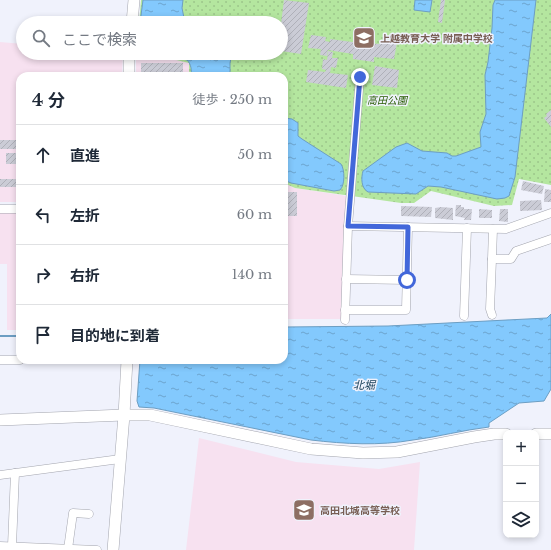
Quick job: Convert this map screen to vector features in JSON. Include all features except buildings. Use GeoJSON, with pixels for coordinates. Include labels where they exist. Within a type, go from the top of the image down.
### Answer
{"type":"FeatureCollection","features":[{"type":"Feature","properties":{"kind":"street"},"geometry":{"type":"LineString","coordinates":[[133,16],[134,0]]}},
{"type":"Feature","properties":{"kind":"street"},"geometry":{"type":"LineString","coordinates":[[129,60],[129,72]]}},
{"type":"Feature","properties":{"kind":"street"},"geometry":{"type":"LineString","coordinates":[[345,320],[348,226],[360,77]]}},
{"type":"Feature","properties":{"kind":"street"},"geometry":{"type":"LineString","coordinates":[[0,209],[16,209]]}},
{"type":"Feature","properties":{"kind":"street"},"geometry":{"type":"LineString","coordinates":[[348,226],[506,229],[551,213]]}},
{"type":"Feature","properties":{"kind":"street"},"geometry":{"type":"LineString","coordinates":[[345,310],[406,310],[408,227]]}},
{"type":"Feature","properties":{"kind":"street"},"geometry":{"type":"LineString","coordinates":[[464,316],[467,228]]}},
{"type":"Feature","properties":{"kind":"street"},"geometry":{"type":"LineString","coordinates":[[492,315],[490,309],[493,229]]}},
{"type":"Feature","properties":{"kind":"street"},"geometry":{"type":"LineString","coordinates":[[492,259],[512,259],[516,251],[551,239]]}},
{"type":"Feature","properties":{"kind":"street"},"geometry":{"type":"LineString","coordinates":[[346,279],[407,280]]}},
{"type":"Feature","properties":{"kind":"street"},"geometry":{"type":"LineString","coordinates":[[0,360],[16,360]]}},
{"type":"Feature","properties":{"kind":"street"},"geometry":{"type":"LineString","coordinates":[[113,550],[127,364]]}},
{"type":"Feature","properties":{"kind":"street"},"geometry":{"type":"LineString","coordinates":[[0,420],[150,415],[311,449],[362,453],[397,452],[474,437],[503,434]]}},
{"type":"Feature","properties":{"kind":"street"},"geometry":{"type":"LineString","coordinates":[[539,434],[551,434]]}},
{"type":"Feature","properties":{"kind":"street"},"geometry":{"type":"LineString","coordinates":[[0,475],[120,459]]}},
{"type":"Feature","properties":{"kind":"street"},"geometry":{"type":"LineString","coordinates":[[12,546],[15,473]]}},
{"type":"Feature","properties":{"kind":"street"},"geometry":{"type":"LineString","coordinates":[[68,549],[73,513],[88,514]]}},
{"type":"Feature","properties":{"kind":"street"},"geometry":{"type":"LineString","coordinates":[[0,546],[97,550]]}},
{"type":"Feature","properties":{"kind":"shaded area"},"geometry":{"type":"Polygon","coordinates":[[[0,42],[16,43],[16,60],[123,60],[122,72],[16,72],[16,202],[0,202],[0,42]]]}},
{"type":"Feature","properties":{"kind":"shaded area"},"geometry":{"type":"Polygon","coordinates":[[[136,60],[176,60],[189,63],[189,72],[136,72],[136,60]]]}},
{"type":"Feature","properties":{"kind":"shaded area"},"geometry":{"type":"Polygon","coordinates":[[[288,185],[295,188],[347,196],[343,319],[288,319],[288,185]]]}},
{"type":"Feature","properties":{"kind":"shaded area"},"geometry":{"type":"Polygon","coordinates":[[[0,213],[16,213],[16,330],[7,330],[7,264],[0,264],[0,213]]]}},
{"type":"Feature","properties":{"kind":"shaded area","name":"高田北城高等学校"},"geometry":{"type":"Polygon","coordinates":[[[199,438],[296,462],[379,469],[420,462],[414,550],[186,550],[199,438]]]}},
{"type":"Feature","properties":{"kind":"green space","name":"高田公園"},"geometry":{"type":"Polygon","coordinates":[[[141,0],[551,0],[551,185],[519,179],[512,205],[494,206],[431,191],[414,203],[401,203],[295,188],[288,185],[288,72],[189,72],[189,63],[176,60],[288,60],[288,16],[140,16],[141,0]]]}},
{"type":"Feature","properties":{"kind":"water"},"geometry":{"type":"Polygon","coordinates":[[[143,0],[183,0],[182,8],[184,16],[141,16],[143,0]]]}},
{"type":"Feature","properties":{"kind":"water"},"geometry":{"type":"Polygon","coordinates":[[[415,0],[432,0],[430,12],[414,10],[415,0]]]}},
{"type":"Feature","properties":{"kind":"water"},"geometry":{"type":"Polygon","coordinates":[[[495,0],[536,0],[515,177],[509,196],[497,199],[441,187],[428,186],[416,194],[368,192],[362,183],[363,171],[396,147],[407,143],[422,151],[447,153],[452,156],[456,156],[481,147],[480,132],[486,114],[485,75],[492,28],[493,5],[495,0]]]}},
{"type":"Feature","properties":{"kind":"water"},"geometry":{"type":"Polygon","coordinates":[[[187,60],[231,60],[230,72],[191,72],[187,60]]]}},
{"type":"Feature","properties":{"kind":"water"},"geometry":{"type":"Polygon","coordinates":[[[288,118],[298,123],[298,136],[341,164],[344,177],[342,188],[334,191],[288,182],[288,118]]]}},
{"type":"Feature","properties":{"kind":"water","name":"北堀"},"geometry":{"type":"Polygon","coordinates":[[[551,314],[551,389],[544,401],[519,403],[489,423],[489,427],[400,442],[375,444],[336,443],[311,440],[154,408],[139,407],[137,401],[140,364],[288,364],[288,327],[388,326],[547,318],[551,314]]]}},
{"type":"Feature","properties":{"kind":"waterway"},"geometry":{"type":"LineString","coordinates":[[0,336],[16,336]]}},
{"type":"Feature","properties":{"kind":"place","name":"上越教育大学 附属中学校"},"geometry":{"type":"Point","coordinates":[364,38]}},
{"type":"Feature","properties":{"kind":"place","name":"高田北城高等学校"},"geometry":{"type":"Point","coordinates":[304,510]}},
{"type":"Feature","properties":{"kind":"route"},"geometry":{"type":"LineString","coordinates":[[360,77],[348,226],[408,227],[407,280]]}}]}
